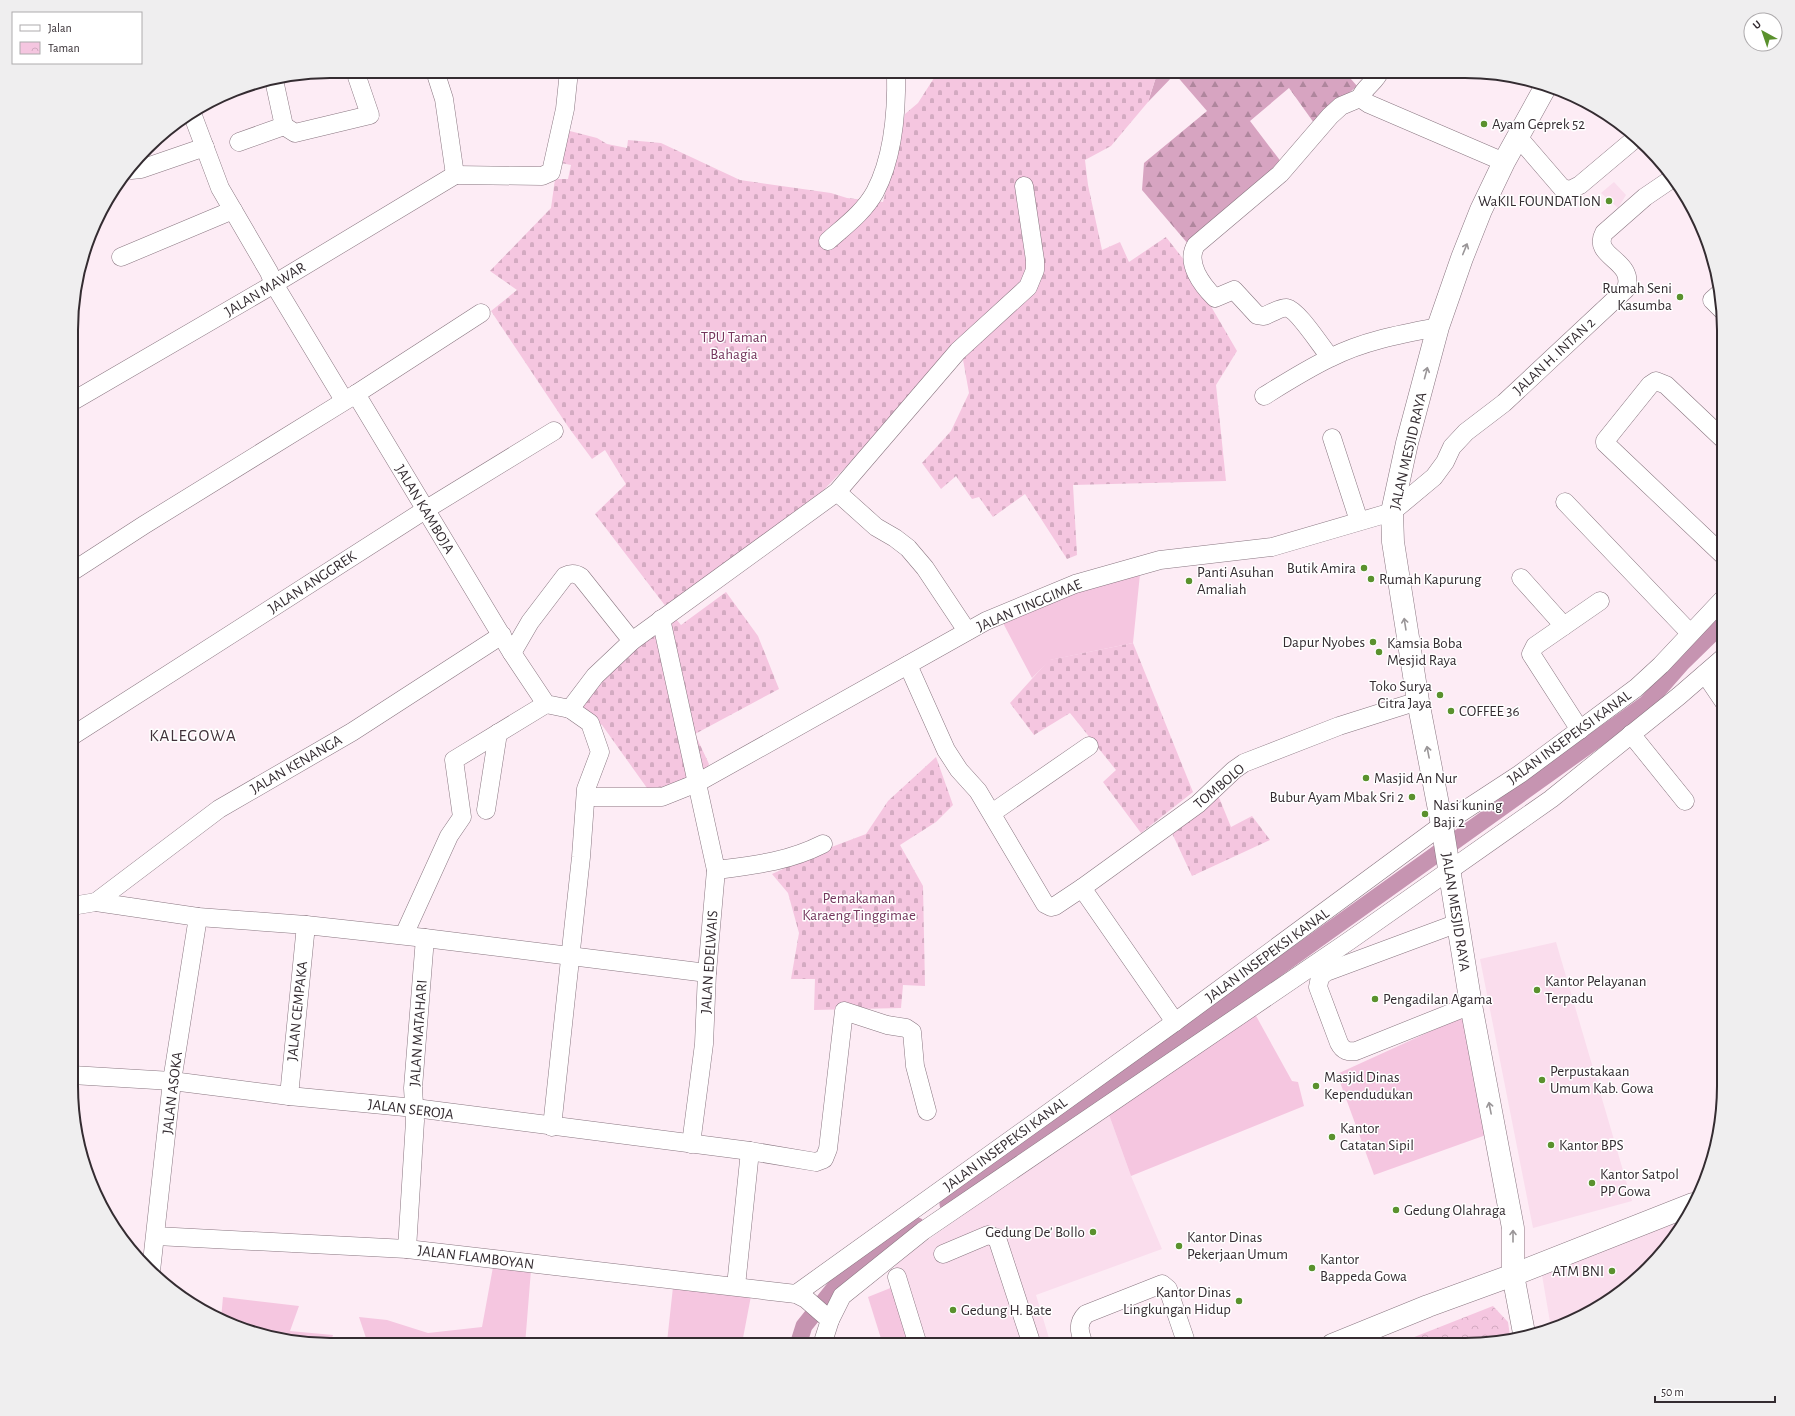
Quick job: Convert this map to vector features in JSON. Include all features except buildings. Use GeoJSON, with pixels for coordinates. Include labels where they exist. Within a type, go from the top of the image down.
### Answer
{"type":"FeatureCollection","features":[{"type":"Feature","properties":{"kind":"street"},"geometry":{"type":"LineString","coordinates":[[275,85],[284,126],[295,133],[370,115],[357,78]]}},
{"type":"Feature","properties":{"kind":"street"},"geometry":{"type":"LineString","coordinates":[[442,78],[455,175],[542,176],[551,172],[565,109],[568,78]]}},
{"type":"Feature","properties":{"kind":"street"},"geometry":{"type":"LineString","coordinates":[[828,241],[857,216],[875,192],[885,164],[892,134],[897,103],[896,78]]}},
{"type":"Feature","properties":{"kind":"street"},"geometry":{"type":"LineString","coordinates":[[1330,357],[1297,315],[1289,308],[1284,308],[1264,316],[1260,316],[1257,315],[1234,290],[1215,298],[1194,267],[1191,258],[1196,244],[1280,174],[1330,116],[1341,106],[1360,98],[1361,94],[1376,78]]}},
{"type":"Feature","properties":{"kind":"street","name":"JALAN MESJID RAYA"},"geometry":{"type":"LineString","coordinates":[[1524,1331],[1513,1275],[1513,1228],[1471,1005],[1449,868],[1418,701],[1393,542],[1392,512],[1407,443],[1438,327],[1470,237],[1504,162],[1544,90]]}},
{"type":"Feature","properties":{"kind":"street"},"geometry":{"type":"LineString","coordinates":[[1360,98],[1369,104],[1504,162]]}},
{"type":"Feature","properties":{"kind":"street","name":"JALAN KAMBOJA"},"geometry":{"type":"LineString","coordinates":[[194,118],[220,188],[269,272],[274,284],[425,510],[512,653],[546,704]]}},
{"type":"Feature","properties":{"kind":"street"},"geometry":{"type":"LineString","coordinates":[[239,142],[284,126]]}},
{"type":"Feature","properties":{"kind":"street"},"geometry":{"type":"LineString","coordinates":[[1518,138],[1562,188],[1570,190],[1580,185],[1632,142]]}},
{"type":"Feature","properties":{"kind":"street"},"geometry":{"type":"LineString","coordinates":[[136,169],[205,147]]}},
{"type":"Feature","properties":{"kind":"street","name":"JALAN MAWAR"},"geometry":{"type":"LineString","coordinates":[[78,398],[274,284],[455,175]]}},
{"type":"Feature","properties":{"kind":"street","name":"JALAN H. INTAN 2"},"geometry":{"type":"LineString","coordinates":[[1392,512],[1434,477],[1452,447],[1466,432],[1504,403],[1626,289],[1629,281],[1628,276],[1624,269],[1603,248],[1601,239],[1604,233],[1645,197],[1668,181]]}},
{"type":"Feature","properties":{"kind":"street"},"geometry":{"type":"LineString","coordinates":[[570,709],[595,676],[632,641],[837,492],[958,351],[1028,287],[1035,270],[1035,260],[1024,186]]}},
{"type":"Feature","properties":{"kind":"street"},"geometry":{"type":"LineString","coordinates":[[121,257],[233,210]]}},
{"type":"Feature","properties":{"kind":"street"},"geometry":{"type":"LineString","coordinates":[[78,568],[481,313]]}},
{"type":"Feature","properties":{"kind":"street"},"geometry":{"type":"LineString","coordinates":[[1264,396],[1330,357],[1357,346],[1393,335],[1438,327]]}},
{"type":"Feature","properties":{"kind":"street"},"geometry":{"type":"LineString","coordinates":[[1717,433],[1666,385],[1656,381],[1650,385],[1605,440],[1605,443],[1717,549]]}},
{"type":"Feature","properties":{"kind":"street","name":"JALAN ANGGREK"},"geometry":{"type":"LineString","coordinates":[[78,732],[425,510],[554,431]]}},
{"type":"Feature","properties":{"kind":"street"},"geometry":{"type":"LineString","coordinates":[[1332,438],[1359,521]]}},
{"type":"Feature","properties":{"kind":"street"},"geometry":{"type":"LineString","coordinates":[[837,492],[876,527],[895,538],[908,548],[925,568],[967,631]]}},
{"type":"Feature","properties":{"kind":"street"},"geometry":{"type":"LineString","coordinates":[[1565,502],[1690,633]]}},
{"type":"Feature","properties":{"kind":"street","name":"JALAN TINGGIMAE"},"geometry":{"type":"LineString","coordinates":[[586,797],[662,797],[697,783],[967,631],[986,621],[1075,584],[1160,560],[1272,547],[1392,512]]}},
{"type":"Feature","properties":{"kind":"street"},"geometry":{"type":"LineString","coordinates":[[512,653],[530,622],[565,576],[569,574],[574,574],[581,577],[632,641]]}},
{"type":"Feature","properties":{"kind":"street"},"geometry":{"type":"LineString","coordinates":[[1521,578],[1564,626]]}},
{"type":"Feature","properties":{"kind":"street"},"geometry":{"type":"LineString","coordinates":[[1580,730],[1531,654],[1535,646],[1600,601]]}},
{"type":"Feature","properties":{"kind":"street","name":"JALAN INSEPEKSI KANAL"},"geometry":{"type":"LineString","coordinates":[[801,1296],[1175,1022],[1442,828],[1520,774],[1636,688],[1661,665],[1717,605]]}},
{"type":"Feature","properties":{"kind":"street","name":"JALAN EDELWAIS"},"geometry":{"type":"LineString","coordinates":[[661,619],[716,870],[707,972],[704,1044],[691,1144]]}},
{"type":"Feature","properties":{"kind":"street","name":"JALAN KENANGA"},"geometry":{"type":"LineString","coordinates":[[96,902],[219,809],[352,732],[502,635]]}},
{"type":"Feature","properties":{"kind":"street"},"geometry":{"type":"LineString","coordinates":[[823,1338],[827,1317],[842,1296],[923,1231],[1349,941],[1449,868],[1551,799],[1717,663]]}},
{"type":"Feature","properties":{"kind":"street"},"geometry":{"type":"LineString","coordinates":[[908,664],[946,750],[959,770],[978,791],[992,814],[1089,746]]}},
{"type":"Feature","properties":{"kind":"street"},"geometry":{"type":"LineString","coordinates":[[1705,674],[1717,692]]}},
{"type":"Feature","properties":{"kind":"street","name":"TOMBOLO"},"geometry":{"type":"LineString","coordinates":[[992,814],[1048,907],[1055,906],[1198,804],[1234,770],[1244,763],[1339,726],[1418,701]]}},
{"type":"Feature","properties":{"kind":"street"},"geometry":{"type":"LineString","coordinates":[[404,936],[449,836],[462,817],[454,760],[546,704],[570,709],[590,723],[600,752],[586,789],[581,857],[552,1127]]}},
{"type":"Feature","properties":{"kind":"street"},"geometry":{"type":"LineString","coordinates":[[486,810],[498,733]]}},
{"type":"Feature","properties":{"kind":"street"},"geometry":{"type":"LineString","coordinates":[[1631,734],[1685,802]]}},
{"type":"Feature","properties":{"kind":"street"},"geometry":{"type":"LineString","coordinates":[[716,870],[776,862],[808,852],[823,844]]}},
{"type":"Feature","properties":{"kind":"street"},"geometry":{"type":"LineString","coordinates":[[1082,888],[1175,1022]]}},
{"type":"Feature","properties":{"kind":"street"},"geometry":{"type":"LineString","coordinates":[[78,905],[96,902],[198,917],[306,925],[707,972]]}},
{"type":"Feature","properties":{"kind":"street","name":"JALAN ASOKA"},"geometry":{"type":"LineString","coordinates":[[152,1264],[172,1081],[198,917]]}},
{"type":"Feature","properties":{"kind":"street"},"geometry":{"type":"LineString","coordinates":[[1458,923],[1326,972],[1320,977],[1318,987],[1339,1043],[1342,1048],[1350,1052],[1356,1051],[1471,1005]]}},
{"type":"Feature","properties":{"kind":"street","name":"JALAN CEMPAKA"},"geometry":{"type":"LineString","coordinates":[[289,1096],[306,925]]}},
{"type":"Feature","properties":{"kind":"street","name":"JALAN MATAHARI"},"geometry":{"type":"LineString","coordinates":[[406,1249],[415,1121],[413,1088],[425,938]]}},
{"type":"Feature","properties":{"kind":"street","name":"JALAN SEROJA"},"geometry":{"type":"LineString","coordinates":[[78,1075],[172,1081],[289,1096],[415,1108],[552,1127],[750,1151],[816,1162],[822,1160],[826,1156],[844,1011],[887,1025],[906,1028],[912,1032],[915,1066],[927,1111]]}},
{"type":"Feature","properties":{"kind":"street"},"geometry":{"type":"LineString","coordinates":[[736,1286],[750,1151]]}},
{"type":"Feature","properties":{"kind":"street"},"geometry":{"type":"LineString","coordinates":[[1349,1338],[1428,1306],[1513,1275],[1686,1207]]}},
{"type":"Feature","properties":{"kind":"street"},"geometry":{"type":"LineString","coordinates":[[943,1254],[988,1235],[997,1238],[1030,1338]]}},
{"type":"Feature","properties":{"kind":"street","name":"JALAN FLAMBOYAN"},"geometry":{"type":"LineString","coordinates":[[156,1236],[406,1249],[736,1286],[801,1296]]}},
{"type":"Feature","properties":{"kind":"street"},"geometry":{"type":"LineString","coordinates":[[897,1276],[916,1338]]}},
{"type":"Feature","properties":{"kind":"street"},"geometry":{"type":"LineString","coordinates":[[1081,1338],[1078,1330],[1080,1320],[1086,1314],[1162,1284],[1168,1289],[1185,1338]]}},
{"type":"Feature","properties":{"kind":"street"},"geometry":{"type":"LineString","coordinates":[[801,1296],[827,1317]]}},
{"type":"Feature","properties":{"kind":"shaded area"},"geometry":{"type":"Polygon","coordinates":[[[1614,182],[1626,195],[1618,208],[1601,193],[1614,182]]]}},
{"type":"Feature","properties":{"kind":"shaded area"},"geometry":{"type":"Polygon","coordinates":[[[1556,942],[1632,1201],[1533,1228],[1480,959],[1556,942]]]}},
{"type":"Feature","properties":{"kind":"shaded area"},"geometry":{"type":"Polygon","coordinates":[[[1108,1112],[1131,1176],[1162,1249],[1036,1295],[1049,1338],[916,1338],[894,1264],[1108,1112]]]}},
{"type":"Feature","properties":{"kind":"shaded area"},"geometry":{"type":"Polygon","coordinates":[[[1676,1224],[1643,1264],[1618,1286],[1591,1304],[1550,1323],[1541,1269],[1676,1224]]]}},
{"type":"Feature","properties":{"kind":"green space","name":"TPU Taman Bahagia"},"geometry":{"type":"Polygon","coordinates":[[[934,78],[1156,78],[1148,102],[1111,146],[1085,160],[1088,185],[1102,250],[1120,242],[1129,262],[1166,237],[1184,260],[1237,351],[1216,385],[1226,481],[1073,485],[1077,555],[1067,559],[1025,494],[993,517],[979,497],[972,499],[956,476],[941,489],[922,463],[951,431],[969,393],[962,354],[872,440],[811,503],[670,612],[595,514],[626,484],[605,450],[592,459],[569,428],[491,311],[517,290],[490,271],[551,208],[555,179],[568,179],[571,165],[556,162],[566,130],[597,138],[607,144],[627,148],[628,140],[661,143],[740,180],[831,193],[847,198],[883,202],[905,114],[918,103],[934,78]]]}},
{"type":"Feature","properties":{"kind":"green space"},"geometry":{"type":"Polygon","coordinates":[[[1156,78],[1171,78],[1148,102],[1156,78]]]}},
{"type":"Feature","properties":{"kind":"green space"},"geometry":{"type":"Polygon","coordinates":[[[1178,78],[1350,78],[1357,86],[1314,123],[1289,88],[1250,121],[1282,163],[1189,245],[1142,190],[1144,163],[1207,111],[1178,78]]]}},
{"type":"Feature","properties":{"kind":"green space"},"geometry":{"type":"Polygon","coordinates":[[[1140,574],[1133,643],[1050,660],[1032,678],[1003,623],[1071,592],[1140,574]]]}},
{"type":"Feature","properties":{"kind":"green space"},"geometry":{"type":"Polygon","coordinates":[[[726,592],[758,636],[779,689],[695,734],[709,764],[707,770],[687,785],[647,788],[602,725],[569,704],[670,612],[681,625],[726,592]]]}},
{"type":"Feature","properties":{"kind":"green space"},"geometry":{"type":"Polygon","coordinates":[[[1133,643],[1193,792],[1141,833],[1103,782],[1116,770],[1070,713],[1034,735],[1010,703],[1049,660],[1133,643]]]}},
{"type":"Feature","properties":{"kind":"green space","name":"Pemakaman Karaeng Tinggimae"},"geometry":{"type":"Polygon","coordinates":[[[936,757],[953,805],[936,822],[900,845],[923,886],[925,986],[903,985],[901,1008],[814,1010],[815,979],[791,979],[799,933],[788,893],[772,874],[829,848],[866,834],[888,801],[936,757]]]}},
{"type":"Feature","properties":{"kind":"green space"},"geometry":{"type":"Polygon","coordinates":[[[1218,795],[1231,827],[1252,816],[1270,840],[1192,876],[1171,831],[1218,795]]]}},
{"type":"Feature","properties":{"kind":"green space"},"geometry":{"type":"Polygon","coordinates":[[[1255,1014],[1292,1081],[1298,1082],[1304,1106],[1131,1176],[1108,1112],[1255,1014]]]}},
{"type":"Feature","properties":{"kind":"green space"},"geometry":{"type":"Polygon","coordinates":[[[1464,1016],[1486,1135],[1374,1175],[1337,1074],[1464,1016]]]}},
{"type":"Feature","properties":{"kind":"green space"},"geometry":{"type":"Polygon","coordinates":[[[493,1267],[531,1270],[526,1338],[366,1338],[359,1317],[387,1320],[428,1333],[482,1327],[493,1267]]]}},
{"type":"Feature","properties":{"kind":"green space"},"geometry":{"type":"Polygon","coordinates":[[[673,1287],[751,1296],[743,1338],[667,1338],[673,1287]]]}},
{"type":"Feature","properties":{"kind":"green space"},"geometry":{"type":"Polygon","coordinates":[[[893,1287],[907,1338],[881,1338],[868,1297],[893,1287]]]}},
{"type":"Feature","properties":{"kind":"green space"},"geometry":{"type":"Polygon","coordinates":[[[223,1297],[299,1306],[290,1331],[333,1335],[332,1338],[330,1338],[297,1336],[281,1333],[249,1325],[222,1313],[223,1297]]]}},
{"type":"Feature","properties":{"kind":"green space"},"geometry":{"type":"Polygon","coordinates":[[[1493,1306],[1508,1322],[1510,1334],[1465,1338],[1412,1338],[1493,1306]]]}},
{"type":"Feature","properties":{"kind":"waterway"},"geometry":{"type":"LineString","coordinates":[[948,1204],[1646,704],[1682,663],[1717,629]]}},
{"type":"Feature","properties":{"kind":"waterway"},"geometry":{"type":"LineString","coordinates":[[800,1338],[804,1326],[840,1281],[917,1226]]}},
{"type":"Feature","properties":{"kind":"place","name":"Ayam Geprek 52"},"geometry":{"type":"Point","coordinates":[1484,124]}},
{"type":"Feature","properties":{"kind":"place","name":"WaKIL FOUNDATI0N"},"geometry":{"type":"Point","coordinates":[1609,201]}},
{"type":"Feature","properties":{"kind":"place","name":"Rumah Seni Kasumba"},"geometry":{"type":"Point","coordinates":[1680,297]}},
{"type":"Feature","properties":{"kind":"place","name":"Butik Amira"},"geometry":{"type":"Point","coordinates":[1364,568]}},
{"type":"Feature","properties":{"kind":"place","name":"Rumah Kapurung"},"geometry":{"type":"Point","coordinates":[1371,579]}},
{"type":"Feature","properties":{"kind":"place","name":"Panti Asuhan Amaliah"},"geometry":{"type":"Point","coordinates":[1189,581]}},
{"type":"Feature","properties":{"kind":"place","name":"Dapur Nyobes"},"geometry":{"type":"Point","coordinates":[1373,642]}},
{"type":"Feature","properties":{"kind":"place","name":"Kamsia Boba Mesjid Raya"},"geometry":{"type":"Point","coordinates":[1379,652]}},
{"type":"Feature","properties":{"kind":"place","name":"Toko Surya Citra Jaya"},"geometry":{"type":"Point","coordinates":[1440,695]}},
{"type":"Feature","properties":{"kind":"place","name":"COFFEE 36"},"geometry":{"type":"Point","coordinates":[1451,711]}},
{"type":"Feature","properties":{"kind":"place","name":"Masjid An Nur"},"geometry":{"type":"Point","coordinates":[1366,778]}},
{"type":"Feature","properties":{"kind":"place","name":"Bubur Ayam Mbak Sri 2"},"geometry":{"type":"Point","coordinates":[1412,797]}},
{"type":"Feature","properties":{"kind":"place","name":"Nasi kuning Baji 2"},"geometry":{"type":"Point","coordinates":[1425,814]}},
{"type":"Feature","properties":{"kind":"place","name":"Kantor Pelayanan Terpadu"},"geometry":{"type":"Point","coordinates":[1537,990]}},
{"type":"Feature","properties":{"kind":"place","name":"Pengadilan Agama"},"geometry":{"type":"Point","coordinates":[1375,999]}},
{"type":"Feature","properties":{"kind":"place","name":"Perpustakaan Umum Kab. Gowa"},"geometry":{"type":"Point","coordinates":[1542,1080]}},
{"type":"Feature","properties":{"kind":"place","name":"Masjid Dinas Kependudukan"},"geometry":{"type":"Point","coordinates":[1316,1086]}},
{"type":"Feature","properties":{"kind":"place","name":"Kantor Catatan Sipil"},"geometry":{"type":"Point","coordinates":[1332,1137]}},
{"type":"Feature","properties":{"kind":"place","name":"Kantor BPS"},"geometry":{"type":"Point","coordinates":[1551,1145]}},
{"type":"Feature","properties":{"kind":"place","name":"Kantor Satpol PP Gowa"},"geometry":{"type":"Point","coordinates":[1592,1183]}},
{"type":"Feature","properties":{"kind":"place","name":"Gedung Olahraga"},"geometry":{"type":"Point","coordinates":[1396,1210]}},
{"type":"Feature","properties":{"kind":"place","name":"Gedung De' Bollo"},"geometry":{"type":"Point","coordinates":[1093,1232]}},
{"type":"Feature","properties":{"kind":"place","name":"Kantor Dinas Pekerjaan Umum"},"geometry":{"type":"Point","coordinates":[1179,1246]}},
{"type":"Feature","properties":{"kind":"place","name":"Kantor Bappeda Gowa"},"geometry":{"type":"Point","coordinates":[1312,1268]}},
{"type":"Feature","properties":{"kind":"place","name":"ATM BNI"},"geometry":{"type":"Point","coordinates":[1612,1271]}},
{"type":"Feature","properties":{"kind":"place","name":"Kantor Dinas Lingkungan Hidup"},"geometry":{"type":"Point","coordinates":[1239,1301]}},
{"type":"Feature","properties":{"kind":"place","name":"Gedung H. Bate"},"geometry":{"type":"Point","coordinates":[953,1310]}},
{"type":"Feature","properties":{"kind":"district","name":"KALEGOWA"},"geometry":{"type":"Point","coordinates":[193,735]}}]}
